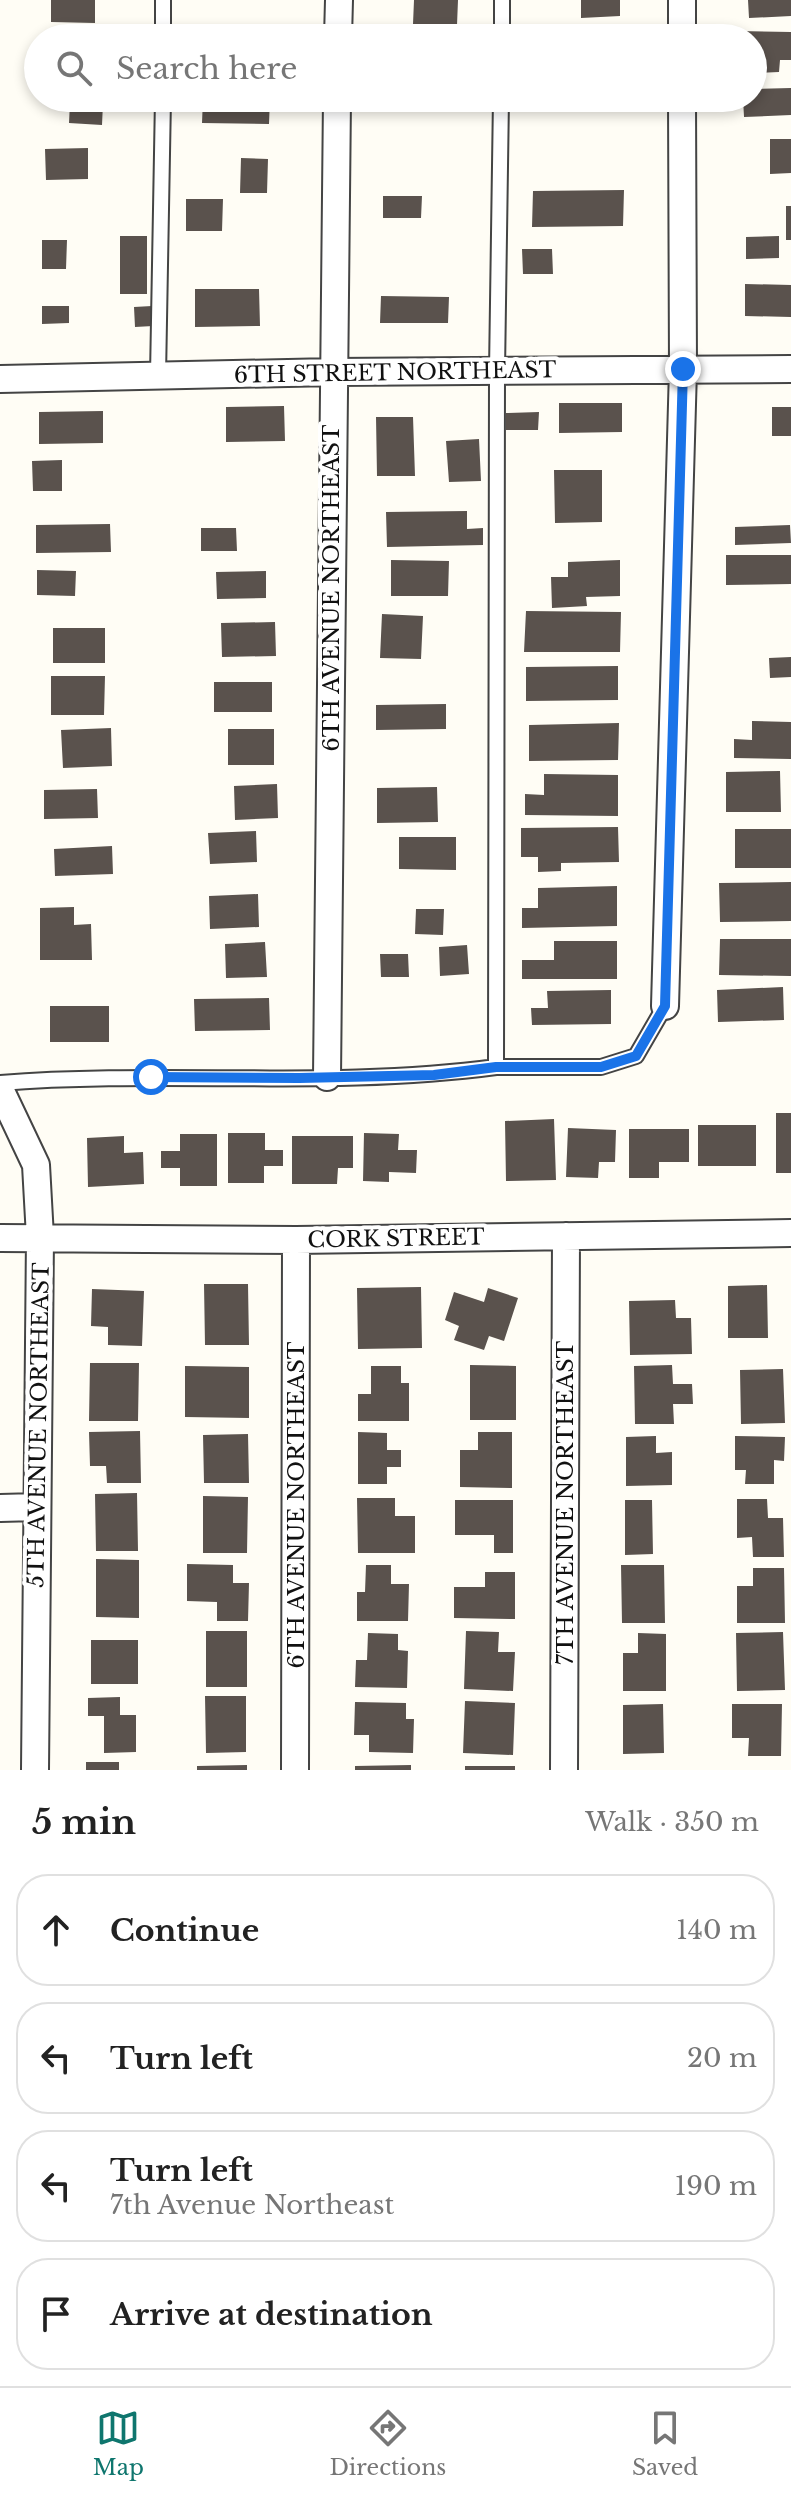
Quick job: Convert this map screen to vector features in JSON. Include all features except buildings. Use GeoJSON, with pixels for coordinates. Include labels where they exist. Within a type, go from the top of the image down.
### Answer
{"type":"FeatureCollection","features":[{"type":"Feature","properties":{"kind":"street"},"geometry":{"type":"LineString","coordinates":[[338,24],[339,0]]}},
{"type":"Feature","properties":{"kind":"street"},"geometry":{"type":"LineString","coordinates":[[682,0],[682,24]]}},
{"type":"Feature","properties":{"kind":"street","name":"6TH AVENUE NORTHEAST"},"geometry":{"type":"LineString","coordinates":[[327,1077],[337,112]]}},
{"type":"Feature","properties":{"kind":"street"},"geometry":{"type":"LineString","coordinates":[[665,1006],[683,369],[682,112]]}},
{"type":"Feature","properties":{"kind":"street","name":"6TH STREET NORTHEAST"},"geometry":{"type":"LineString","coordinates":[[0,379],[333,372],[791,369]]}},
{"type":"Feature","properties":{"kind":"street","name":"5TH AVENUE NORTHEAST"},"geometry":{"type":"LineString","coordinates":[[0,1086],[36,1165],[40,1237],[35,1770]]}},
{"type":"Feature","properties":{"kind":"street","name":"CORK STREET"},"geometry":{"type":"LineString","coordinates":[[0,1238],[296,1240],[791,1233]]}},
{"type":"Feature","properties":{"kind":"street","name":"7TH AVENUE NORTHEAST"},"geometry":{"type":"LineString","coordinates":[[564,1770],[566,1236]]}},
{"type":"Feature","properties":{"kind":"street","name":"6TH AVENUE NORTHEAST"},"geometry":{"type":"LineString","coordinates":[[295,1770],[296,1240]]}},
{"type":"Feature","properties":{"kind":"street"},"geometry":{"type":"LineString","coordinates":[[0,1508],[37,1507]]}},
{"type":"Feature","properties":{"kind":"lane"},"geometry":{"type":"LineString","coordinates":[[163,0],[163,24]]}},
{"type":"Feature","properties":{"kind":"lane"},"geometry":{"type":"LineString","coordinates":[[502,0],[502,24]]}},
{"type":"Feature","properties":{"kind":"lane"},"geometry":{"type":"LineString","coordinates":[[158,376],[163,112]]}},
{"type":"Feature","properties":{"kind":"lane"},"geometry":{"type":"LineString","coordinates":[[496,1067],[497,371],[501,112]]}},
{"type":"Feature","properties":{"kind":"lane"},"geometry":{"type":"LineString","coordinates":[[0,1086],[151,1077],[434,1075],[496,1067],[601,1067],[636,1056],[665,1006]]}},
{"type":"Feature","properties":{"kind":"route"},"geometry":{"type":"LineString","coordinates":[[151,1077],[434,1075],[496,1067],[601,1067],[636,1056],[665,1006],[683,369]]}}]}
